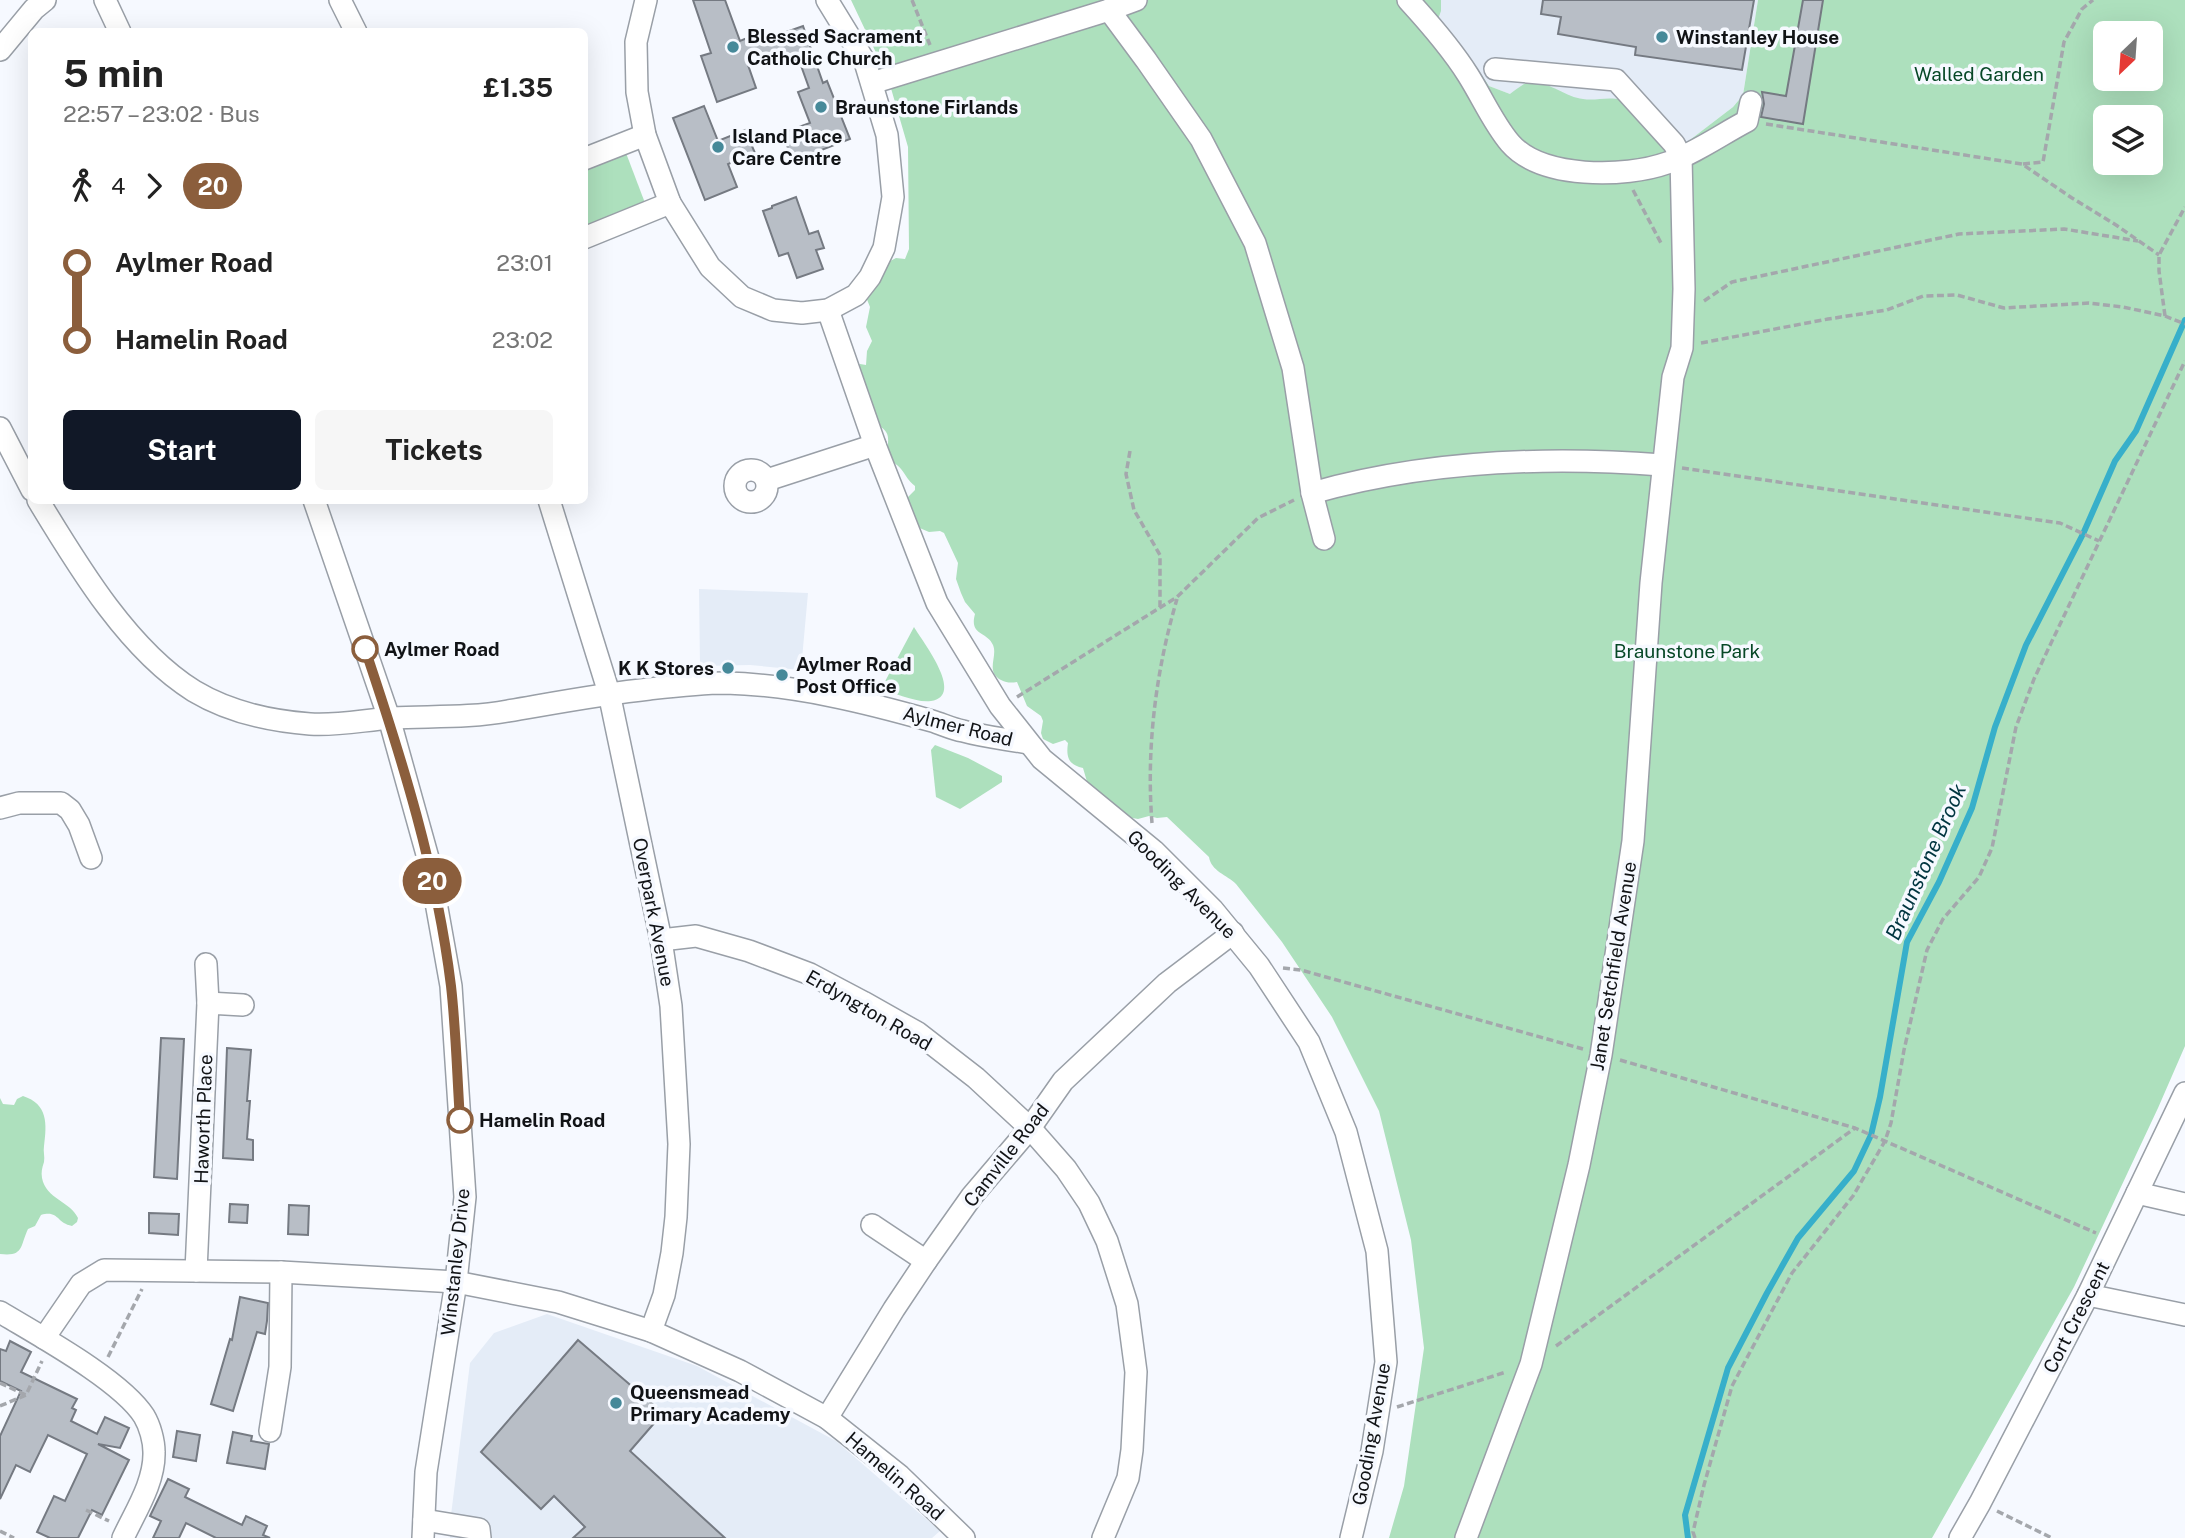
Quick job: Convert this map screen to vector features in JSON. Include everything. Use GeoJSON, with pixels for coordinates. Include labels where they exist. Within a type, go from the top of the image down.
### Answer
{"type":"FeatureCollection","features":[{"type":"Feature","properties":{"kind":"street"},"geometry":{"type":"LineString","coordinates":[[0,50],[34,9],[45,0]]}},
{"type":"Feature","properties":{"kind":"street"},"geometry":{"type":"LineString","coordinates":[[105,0],[118,28]]}},
{"type":"Feature","properties":{"kind":"street"},"geometry":{"type":"LineString","coordinates":[[340,0],[354,28]]}},
{"type":"Feature","properties":{"kind":"street"},"geometry":{"type":"LineString","coordinates":[[646,0],[636,42],[637,92],[645,135],[670,203],[710,267],[742,298],[773,310],[802,313],[828,310],[856,295],[870,278],[884,248],[893,197],[887,135],[865,62],[827,0]]}},
{"type":"Feature","properties":{"kind":"street"},"geometry":{"type":"LineString","coordinates":[[872,83],[1136,0]]}},
{"type":"Feature","properties":{"kind":"street"},"geometry":{"type":"LineString","coordinates":[[1408,0],[1468,74],[1510,143],[1527,157],[1550,166],[1574,171],[1626,171],[1667,164],[1749,111]]}},
{"type":"Feature","properties":{"kind":"street"},"geometry":{"type":"LineString","coordinates":[[1109,10],[1201,139],[1255,243],[1293,368],[1312,493],[1324,539]]}},
{"type":"Feature","properties":{"kind":"street"},"geometry":{"type":"LineString","coordinates":[[1495,69],[1616,80],[1674,144],[1681,157]]}},
{"type":"Feature","properties":{"kind":"street"},"geometry":{"type":"LineString","coordinates":[[588,157],[645,135]]}},
{"type":"Feature","properties":{"kind":"street","name":"Janet Setchfield Avenue"},"geometry":{"type":"LineString","coordinates":[[1466,1538],[1531,1364],[1601,1055],[1633,841],[1662,465],[1673,377],[1682,348],[1684,315],[1681,157]]}},
{"type":"Feature","properties":{"kind":"street"},"geometry":{"type":"LineString","coordinates":[[588,236],[670,203]]}},
{"type":"Feature","properties":{"kind":"street","name":"Gooding Avenue"},"geometry":{"type":"LineString","coordinates":[[828,310],[875,445],[937,603],[1000,706],[1042,759],[1154,851],[1213,910],[1259,966],[1308,1042],[1346,1132],[1377,1251],[1387,1362],[1372,1451],[1351,1538]]}},
{"type":"Feature","properties":{"kind":"street"},"geometry":{"type":"LineString","coordinates":[[2,438],[28,482]]}},
{"type":"Feature","properties":{"kind":"street"},"geometry":{"type":"LineString","coordinates":[[767,480],[875,445]]}},
{"type":"Feature","properties":{"kind":"street"},"geometry":{"type":"LineString","coordinates":[[1312,493],[1354,481],[1402,472],[1539,460],[1662,465]]}},
{"type":"Feature","properties":{"kind":"street","name":"Aylmer Road"},"geometry":{"type":"LineString","coordinates":[[40,504],[104,602],[165,670],[195,691],[228,708],[267,719],[342,724],[389,718],[498,713],[609,693],[682,684],[727,683],[801,690],[869,704],[962,731],[1028,743]]}},
{"type":"Feature","properties":{"kind":"street","name":"Winstanley Drive"},"geometry":{"type":"LineString","coordinates":[[315,504],[389,718],[428,858],[451,986],[465,1197],[456,1282],[426,1472],[424,1529]]}},
{"type":"Feature","properties":{"kind":"street","name":"Overpark Avenue"},"geometry":{"type":"LineString","coordinates":[[550,504],[609,693],[661,940],[671,1006],[679,1144],[672,1253],[664,1295],[651,1331]]}},
{"type":"Feature","properties":{"kind":"street"},"geometry":{"type":"LineString","coordinates":[[0,808],[19,803],[61,803],[70,810],[79,825],[91,858]]}},
{"type":"Feature","properties":{"kind":"street","name":"Camville Road"},"geometry":{"type":"LineString","coordinates":[[827,1419],[926,1261],[972,1196],[1030,1128],[1063,1081],[1167,983],[1233,933]]}},
{"type":"Feature","properties":{"kind":"street","name":"Erdyngton Road"},"geometry":{"type":"LineString","coordinates":[[661,940],[696,936],[749,951],[810,974],[918,1034],[976,1078],[1030,1128],[1066,1169],[1089,1203],[1107,1241],[1127,1304],[1136,1372],[1128,1478],[1103,1538]]}},
{"type":"Feature","properties":{"kind":"street","name":"Haworth Place"},"geometry":{"type":"LineString","coordinates":[[196,1271],[208,1003],[206,964]]}},
{"type":"Feature","properties":{"kind":"street"},"geometry":{"type":"LineString","coordinates":[[208,1003],[243,1005]]}},
{"type":"Feature","properties":{"kind":"street","name":"Cort Crescent"},"geometry":{"type":"LineString","coordinates":[[1960,1538],[2088,1295],[2185,1093]]}},
{"type":"Feature","properties":{"kind":"street"},"geometry":{"type":"LineString","coordinates":[[2137,1193],[2185,1204]]}},
{"type":"Feature","properties":{"kind":"street"},"geometry":{"type":"LineString","coordinates":[[873,1225],[926,1261]]}},
{"type":"Feature","properties":{"kind":"street","name":"Hamelin Road"},"geometry":{"type":"LineString","coordinates":[[48,1341],[74,1294],[91,1276],[104,1270],[281,1272],[456,1282],[558,1302],[651,1331],[740,1371],[827,1419],[900,1476],[964,1538]]}},
{"type":"Feature","properties":{"kind":"street"},"geometry":{"type":"LineString","coordinates":[[270,1431],[280,1367],[281,1272]]}},
{"type":"Feature","properties":{"kind":"street"},"geometry":{"type":"LineString","coordinates":[[2088,1295],[2185,1315]]}},
{"type":"Feature","properties":{"kind":"street"},"geometry":{"type":"LineString","coordinates":[[0,1312],[99,1375],[129,1399],[144,1416],[152,1434],[152,1472],[125,1534]]}},
{"type":"Feature","properties":{"kind":"street"},"geometry":{"type":"LineString","coordinates":[[424,1529],[479,1529],[480,1538]]}},
{"type":"Feature","properties":{"kind":"path"},"geometry":{"type":"LineString","coordinates":[[912,0],[937,64]]}},
{"type":"Feature","properties":{"kind":"path"},"geometry":{"type":"LineString","coordinates":[[1749,111],[2022,164],[2043,162],[2064,42],[2082,9],[2093,0]]}},
{"type":"Feature","properties":{"kind":"path"},"geometry":{"type":"LineString","coordinates":[[2022,164],[2159,255]]}},
{"type":"Feature","properties":{"kind":"path"},"geometry":{"type":"LineString","coordinates":[[1626,171],[1667,255]]}},
{"type":"Feature","properties":{"kind":"path"},"geometry":{"type":"LineString","coordinates":[[2165,316],[2159,255],[2185,207]]}},
{"type":"Feature","properties":{"kind":"path"},"geometry":{"type":"LineString","coordinates":[[1684,315],[1732,282],[1959,234],[2064,229],[2138,241]]}},
{"type":"Feature","properties":{"kind":"path"},"geometry":{"type":"LineString","coordinates":[[1682,348],[1748,333],[1887,310],[1923,296],[1956,295],[2004,308],[2090,303],[2134,309],[2185,324]]}},
{"type":"Feature","properties":{"kind":"path"},"geometry":{"type":"LineString","coordinates":[[1695,1538],[1693,1532],[1704,1485],[1732,1386],[1792,1273],[1853,1196],[1885,1141],[1927,950],[1943,919],[1979,877],[1992,848],[2016,727],[2034,679],[2185,361]]}},
{"type":"Feature","properties":{"kind":"path"},"geometry":{"type":"LineString","coordinates":[[1130,451],[1126,474],[1134,510],[1160,555],[1160,607]]}},
{"type":"Feature","properties":{"kind":"path"},"geometry":{"type":"LineString","coordinates":[[1662,465],[2060,523],[2099,541]]}},
{"type":"Feature","properties":{"kind":"path"},"geometry":{"type":"LineString","coordinates":[[1000,706],[1177,597],[1258,518],[1312,493]]}},
{"type":"Feature","properties":{"kind":"path"},"geometry":{"type":"LineString","coordinates":[[1154,851],[1149,793],[1152,732],[1164,644],[1177,597]]}},
{"type":"Feature","properties":{"kind":"path"},"geometry":{"type":"LineString","coordinates":[[1259,966],[1301,970],[1855,1128],[2113,1242]]}},
{"type":"Feature","properties":{"kind":"path"},"geometry":{"type":"LineString","coordinates":[[1378,1413],[1531,1364],[1855,1128]]}},
{"type":"Feature","properties":{"kind":"path"},"geometry":{"type":"LineString","coordinates":[[99,1375],[151,1270]]}},
{"type":"Feature","properties":{"kind":"path"},"geometry":{"type":"LineString","coordinates":[[0,1406],[26,1395],[48,1341]]}},
{"type":"Feature","properties":{"kind":"path"},"geometry":{"type":"LineString","coordinates":[[0,1383],[26,1395]]}},
{"type":"Feature","properties":{"kind":"path"},"geometry":{"type":"LineString","coordinates":[[1980,1503],[2052,1538]]}},
{"type":"Feature","properties":{"kind":"path"},"geometry":{"type":"LineString","coordinates":[[86,1510],[125,1534]]}},
{"type":"Feature","properties":{"kind":"path"},"geometry":{"type":"LineString","coordinates":[[0,1531],[11,1538]]}},
{"type":"Feature","properties":{"kind":"shaded area"},"geometry":{"type":"Polygon","coordinates":[[[1420,0],[1758,0],[1743,95],[1733,107],[1682,146],[1489,86],[1473,62],[1462,53],[1420,0]]]}},
{"type":"Feature","properties":{"kind":"shaded area"},"geometry":{"type":"Polygon","coordinates":[[[699,589],[808,593],[801,670],[750,665],[700,666],[699,589]]]}},
{"type":"Feature","properties":{"kind":"shaded area","name":"Queensmead Primary Academy"},"geometry":{"type":"Polygon","coordinates":[[[547,1314],[697,1366],[836,1441],[940,1531],[932,1538],[450,1538],[470,1363],[494,1333],[547,1314]]]}},
{"type":"Feature","properties":{"kind":"green space","name":"Braunstone Park"},"geometry":{"type":"Polygon","coordinates":[[[851,0],[1441,0],[1437,22],[1462,53],[1473,62],[1489,86],[1510,94],[1531,82],[1583,99],[1622,100],[1682,146],[1733,107],[1743,95],[1758,0],[2185,0],[2185,1046],[2074,1287],[1932,1538],[1389,1538],[1404,1486],[1424,1348],[1411,1240],[1379,1111],[1332,1017],[1282,942],[1236,884],[1216,869],[1209,857],[1167,817],[1127,817],[1088,785],[1083,768],[1074,765],[1069,759],[1068,743],[1065,740],[1053,744],[1043,739],[1041,716],[1027,706],[1017,682],[1003,681],[994,672],[993,645],[974,626],[975,614],[961,593],[956,579],[958,563],[944,533],[929,532],[915,526],[906,499],[915,490],[915,486],[889,456],[888,436],[879,426],[856,368],[860,364],[866,365],[867,351],[872,341],[866,327],[870,307],[866,297],[873,270],[896,258],[905,259],[909,249],[908,147],[888,78],[851,0]]]}},
{"type":"Feature","properties":{"kind":"green space"},"geometry":{"type":"Polygon","coordinates":[[[626,153],[645,203],[588,227],[588,170],[626,153]]]}},
{"type":"Feature","properties":{"kind":"green space"},"geometry":{"type":"Polygon","coordinates":[[[914,627],[939,667],[943,679],[941,697],[931,701],[912,699],[881,689],[914,627]]]}},
{"type":"Feature","properties":{"kind":"green space"},"geometry":{"type":"Polygon","coordinates":[[[935,745],[1002,776],[1002,782],[960,809],[936,797],[931,750],[935,745]]]}},
{"type":"Feature","properties":{"kind":"green space"},"geometry":{"type":"Polygon","coordinates":[[[23,1096],[37,1104],[44,1116],[44,1185],[78,1218],[72,1226],[55,1215],[41,1215],[35,1226],[28,1229],[17,1252],[0,1254],[0,1098],[3,1104],[14,1105],[17,1099],[23,1096]]]}},
{"type":"Feature","properties":{"kind":"building"},"geometry":{"type":"Polygon","coordinates":[[[693,0],[725,0],[740,41],[752,36],[755,43],[803,26],[823,83],[827,81],[850,139],[793,161],[782,133],[810,123],[798,92],[809,88],[799,60],[784,65],[779,51],[747,62],[756,88],[717,102],[701,56],[711,53],[693,0]]]}},
{"type":"Feature","properties":{"kind":"building","name":"Winstanley House"},"geometry":{"type":"Polygon","coordinates":[[[1543,0],[1754,0],[1742,70],[1635,55],[1636,47],[1558,34],[1561,17],[1541,14],[1543,0]]]}},
{"type":"Feature","properties":{"kind":"building"},"geometry":{"type":"Polygon","coordinates":[[[1803,0],[1823,0],[1803,124],[1761,117],[1764,104],[1762,92],[1786,96],[1803,0]]]}},
{"type":"Feature","properties":{"kind":"building","name":"Island Place Care Centre"},"geometry":{"type":"Polygon","coordinates":[[[704,106],[718,141],[745,130],[755,153],[728,164],[737,187],[705,200],[673,118],[704,106]]]}},
{"type":"Feature","properties":{"kind":"building"},"geometry":{"type":"Polygon","coordinates":[[[796,197],[809,234],[818,231],[824,248],[816,250],[823,269],[797,278],[788,253],[779,256],[763,211],[796,197]]]}},
{"type":"Feature","properties":{"kind":"building"},"geometry":{"type":"Polygon","coordinates":[[[161,1038],[184,1039],[177,1179],[154,1177],[161,1038]]]}},
{"type":"Feature","properties":{"kind":"building"},"geometry":{"type":"Polygon","coordinates":[[[227,1048],[251,1050],[247,1139],[253,1140],[253,1160],[223,1158],[227,1048]]]}},
{"type":"Feature","properties":{"kind":"building"},"geometry":{"type":"Polygon","coordinates":[[[230,1204],[248,1205],[247,1223],[229,1222],[230,1204]]]}},
{"type":"Feature","properties":{"kind":"building"},"geometry":{"type":"Polygon","coordinates":[[[289,1205],[309,1206],[308,1235],[288,1234],[289,1205]]]}},
{"type":"Feature","properties":{"kind":"building"},"geometry":{"type":"Polygon","coordinates":[[[149,1213],[179,1214],[178,1235],[149,1233],[149,1213]]]}},
{"type":"Feature","properties":{"kind":"building"},"geometry":{"type":"Polygon","coordinates":[[[240,1297],[268,1303],[267,1321],[265,1334],[257,1332],[233,1411],[211,1404],[230,1339],[232,1340],[240,1297]]]}},
{"type":"Feature","properties":{"kind":"building"},"geometry":{"type":"Polygon","coordinates":[[[578,1340],[663,1413],[630,1451],[725,1538],[573,1538],[585,1527],[554,1496],[541,1509],[481,1452],[578,1340]]]}},
{"type":"Feature","properties":{"kind":"building"},"geometry":{"type":"Polygon","coordinates":[[[10,1341],[31,1352],[21,1372],[77,1399],[72,1408],[76,1410],[71,1421],[97,1434],[105,1417],[129,1428],[120,1448],[98,1444],[129,1460],[102,1515],[92,1510],[78,1538],[50,1538],[37,1532],[54,1496],[65,1501],[87,1454],[48,1435],[30,1472],[16,1465],[0,1499],[0,1436],[21,1391],[0,1381],[0,1349],[6,1351],[10,1341]]]}},
{"type":"Feature","properties":{"kind":"building"},"geometry":{"type":"Polygon","coordinates":[[[177,1431],[200,1435],[196,1461],[173,1457],[177,1431]]]}},
{"type":"Feature","properties":{"kind":"building"},"geometry":{"type":"Polygon","coordinates":[[[233,1432],[252,1436],[251,1441],[269,1444],[265,1469],[227,1463],[233,1432]]]}},
{"type":"Feature","properties":{"kind":"building"},"geometry":{"type":"Polygon","coordinates":[[[168,1479],[189,1489],[185,1497],[242,1525],[246,1516],[267,1526],[263,1535],[270,1538],[216,1538],[186,1523],[179,1538],[153,1538],[161,1521],[150,1516],[168,1479]]]}},
{"type":"Feature","properties":{"kind":"waterway","name":"Braunstone Brook"},"geometry":{"type":"LineString","coordinates":[[1688,1538],[1685,1515],[1728,1368],[1798,1238],[1854,1171],[1871,1135],[1907,942],[1939,882],[1972,808],[1995,727],[2026,645],[2083,534],[2115,461],[2136,431],[2185,320]]}},
{"type":"Feature","properties":{"kind":"bus line","name":"20"},"geometry":{"type":"LineString","coordinates":[[365,649],[389,718],[428,858],[451,986],[460,1120]]}},
{"type":"Feature","properties":{"kind":"place","name":"Winstanley House"},"geometry":{"type":"Point","coordinates":[1662,37]}},
{"type":"Feature","properties":{"kind":"place","name":"Blessed Sacrament Catholic Church"},"geometry":{"type":"Point","coordinates":[733,47]}},
{"type":"Feature","properties":{"kind":"place","name":"Braunstone Firlands"},"geometry":{"type":"Point","coordinates":[821,107]}},
{"type":"Feature","properties":{"kind":"place","name":"Island Place Care Centre"},"geometry":{"type":"Point","coordinates":[718,147]}},
{"type":"Feature","properties":{"kind":"place","name":"Aylmer Road"},"geometry":{"type":"Point","coordinates":[365,649]}},
{"type":"Feature","properties":{"kind":"place","name":"K K Stores"},"geometry":{"type":"Point","coordinates":[728,668]}},
{"type":"Feature","properties":{"kind":"place","name":"Aylmer Road Post Office"},"geometry":{"type":"Point","coordinates":[782,675]}},
{"type":"Feature","properties":{"kind":"place","name":"Hamelin Road"},"geometry":{"type":"Point","coordinates":[460,1120]}},
{"type":"Feature","properties":{"kind":"place","name":"Queensmead Primary Academy"},"geometry":{"type":"Point","coordinates":[616,1403]}},
{"type":"Feature","properties":{"kind":"park label","name":"Walled Garden"},"geometry":{"type":"Point","coordinates":[1979,74]}}]}
